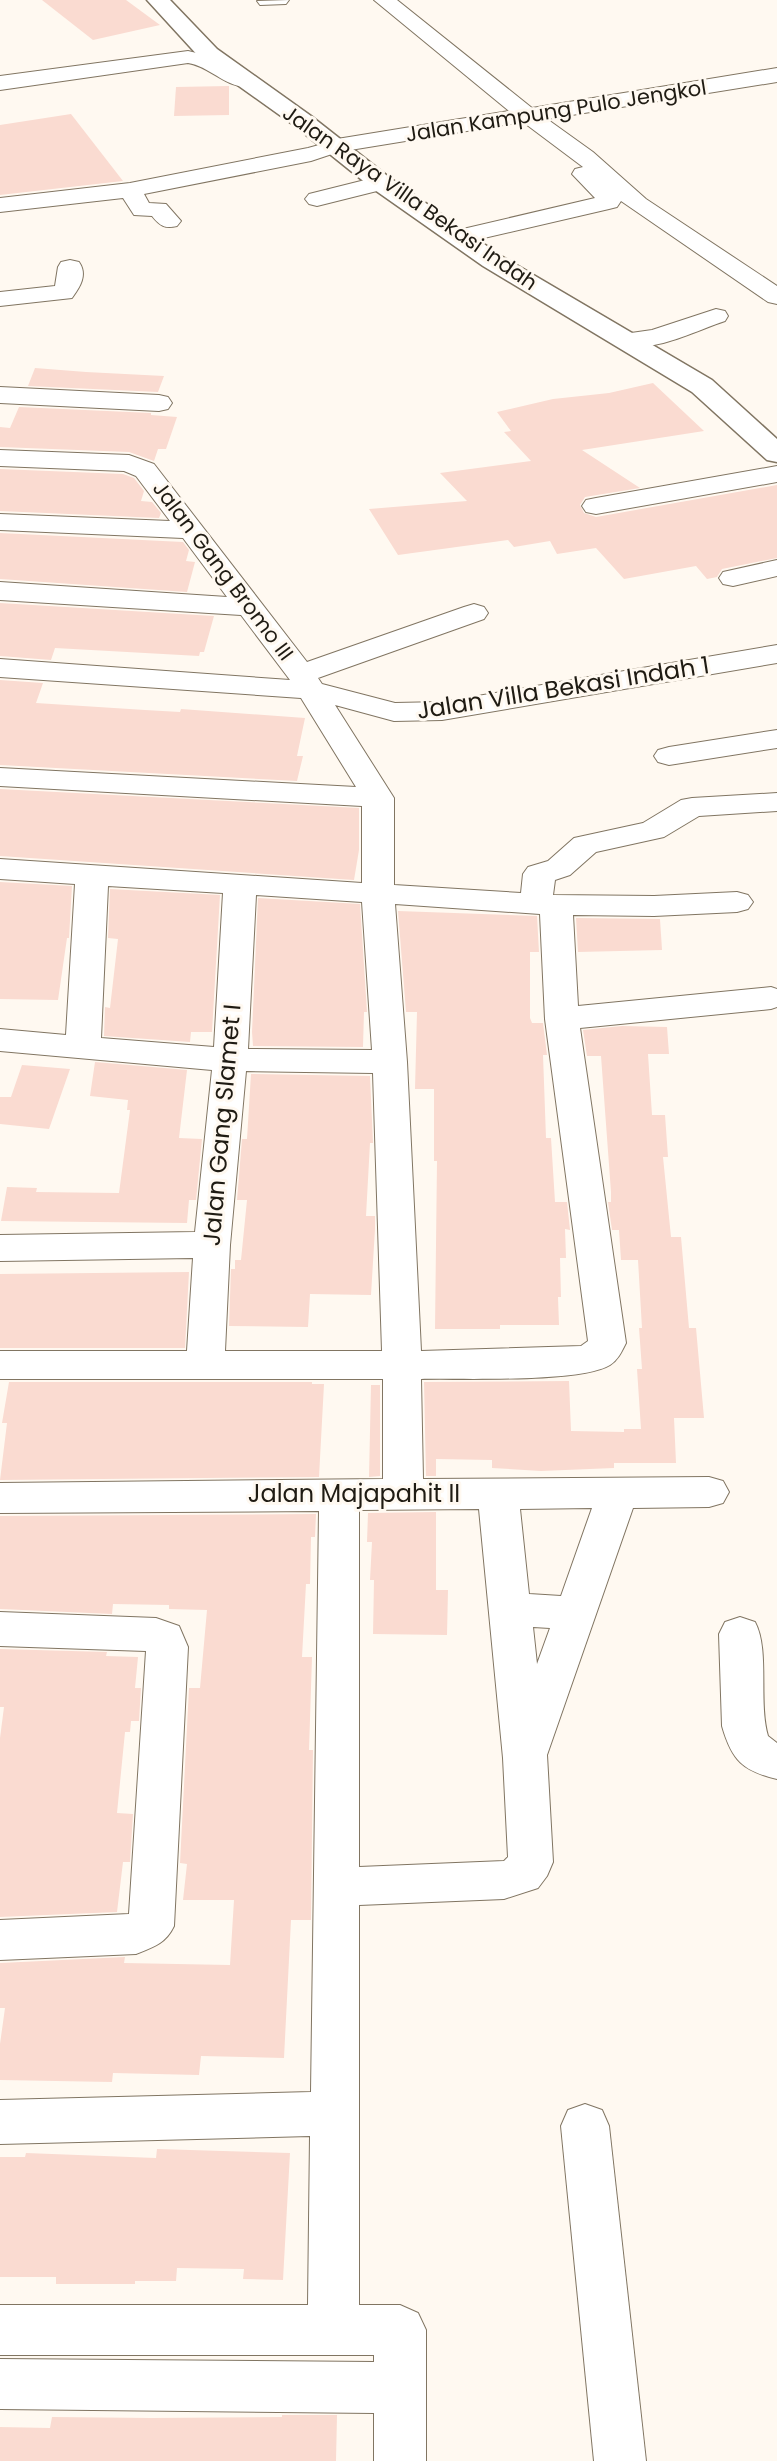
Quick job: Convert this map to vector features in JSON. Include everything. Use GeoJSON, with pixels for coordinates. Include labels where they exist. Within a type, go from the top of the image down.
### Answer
{"type":"FeatureCollection","features":[{"type":"Feature","properties":{"kind":"main road","name":"Jalan Raya Villa Bekasi Indah"},"geometry":{"type":"LineString","coordinates":[[158,0],[209,54],[381,183],[544,293],[702,386],[777,454]]}},
{"type":"Feature","properties":{"kind":"street"},"geometry":{"type":"LineString","coordinates":[[384,0],[605,192],[610,200],[602,204]]}},
{"type":"Feature","properties":{"kind":"street"},"geometry":{"type":"LineString","coordinates":[[0,83],[187,57],[212,63],[249,85]]}},
{"type":"Feature","properties":{"kind":"street","name":"Jalan Kampung Pulo Jengkol"},"geometry":{"type":"LineString","coordinates":[[0,205],[130,190],[311,154],[329,149],[333,145],[522,118],[777,75]]}},
{"type":"Feature","properties":{"kind":"street"},"geometry":{"type":"LineString","coordinates":[[522,118],[584,157],[638,204],[777,297]]}},
{"type":"Feature","properties":{"kind":"street"},"geometry":{"type":"LineString","coordinates":[[317,199],[381,183]]}},
{"type":"Feature","properties":{"kind":"street"},"geometry":{"type":"LineString","coordinates":[[130,190],[142,209],[159,209],[169,221]]}},
{"type":"Feature","properties":{"kind":"street"},"geometry":{"type":"LineString","coordinates":[[458,237],[602,204],[638,204]]}},
{"type":"Feature","properties":{"kind":"street"},"geometry":{"type":"LineString","coordinates":[[0,299],[63,293],[70,283],[70,267]]}},
{"type":"Feature","properties":{"kind":"street"},"geometry":{"type":"LineString","coordinates":[[626,340],[655,337],[716,316]]}},
{"type":"Feature","properties":{"kind":"street"},"geometry":{"type":"LineString","coordinates":[[1,381],[159,403]]}},
{"type":"Feature","properties":{"kind":"street","name":"Jalan Gang Bromo III"},"geometry":{"type":"LineString","coordinates":[[0,458],[135,464],[145,470],[189,530],[321,693],[378,798]]}},
{"type":"Feature","properties":{"kind":"street"},"geometry":{"type":"LineString","coordinates":[[596,506],[777,474]]}},
{"type":"Feature","properties":{"kind":"street"},"geometry":{"type":"LineString","coordinates":[[0,522],[189,530]]}},
{"type":"Feature","properties":{"kind":"street"},"geometry":{"type":"LineString","coordinates":[[733,578],[777,568]]}},
{"type":"Feature","properties":{"kind":"street"},"geometry":{"type":"LineString","coordinates":[[0,591],[250,607]]}},
{"type":"Feature","properties":{"kind":"street"},"geometry":{"type":"LineString","coordinates":[[321,693],[474,614]]}},
{"type":"Feature","properties":{"kind":"street","name":"Jalan Villa Bekasi Indah 1"},"geometry":{"type":"LineString","coordinates":[[0,668],[321,693],[394,712],[442,711],[777,654]]}},
{"type":"Feature","properties":{"kind":"street","name":"Jalan Villa Bekasi Indah 1"},"geometry":{"type":"LineString","coordinates":[[0,688],[321,693]]}},
{"type":"Feature","properties":{"kind":"street"},"geometry":{"type":"LineString","coordinates":[[669,756],[777,739]]}},
{"type":"Feature","properties":{"kind":"street"},"geometry":{"type":"LineString","coordinates":[[0,777],[378,798],[378,895],[390,1062],[402,1365],[403,1494]]}},
{"type":"Feature","properties":{"kind":"street"},"geometry":{"type":"LineString","coordinates":[[0,1366],[402,1365],[576,1361],[596,1356],[604,1350],[607,1343],[546,904],[538,874],[559,868],[585,845],[653,830],[692,807],[777,802]]}},
{"type":"Feature","properties":{"kind":"street"},"geometry":{"type":"LineString","coordinates":[[0,869],[546,904],[654,906],[737,902]]}},
{"type":"Feature","properties":{"kind":"street"},"geometry":{"type":"LineString","coordinates":[[83,1046],[92,875]]}},
{"type":"Feature","properties":{"kind":"street","name":"Jalan Gang Slamet I"},"geometry":{"type":"LineString","coordinates":[[205,1365],[212,1245],[230,1060],[240,885]]}},
{"type":"Feature","properties":{"kind":"street"},"geometry":{"type":"LineString","coordinates":[[562,1019],[771,998]]}},
{"type":"Feature","properties":{"kind":"street"},"geometry":{"type":"LineString","coordinates":[[0,1040],[230,1060],[390,1062]]}},
{"type":"Feature","properties":{"kind":"street"},"geometry":{"type":"LineString","coordinates":[[0,1248],[212,1245]]}},
{"type":"Feature","properties":{"kind":"street","name":"Jalan Majapahit II"},"geometry":{"type":"LineString","coordinates":[[0,1498],[709,1492]]}},
{"type":"Feature","properties":{"kind":"street"},"geometry":{"type":"LineString","coordinates":[[336,1887],[504,1880],[522,1874],[531,1863],[525,1758],[498,1493]]}},
{"type":"Feature","properties":{"kind":"street"},"geometry":{"type":"LineString","coordinates":[[525,1758],[618,1493]]}},
{"type":"Feature","properties":{"kind":"street"},"geometry":{"type":"LineString","coordinates":[[333,2330],[339,1494]]}},
{"type":"Feature","properties":{"kind":"street"},"geometry":{"type":"LineString","coordinates":[[510,1609],[576,1613]]}},
{"type":"Feature","properties":{"kind":"street"},"geometry":{"type":"LineString","coordinates":[[0,1629],[156,1635],[164,1638],[167,1647],[151,1926],[136,1934],[0,1940]]}},
{"type":"Feature","properties":{"kind":"street"},"geometry":{"type":"LineString","coordinates":[[740,1634],[744,1726],[748,1741],[758,1755],[777,1761]]}},
{"type":"Feature","properties":{"kind":"street"},"geometry":{"type":"LineString","coordinates":[[0,2122],[335,2113]]}},
{"type":"Feature","properties":{"kind":"street"},"geometry":{"type":"LineString","coordinates":[[585,2126],[620,2461]]}},
{"type":"Feature","properties":{"kind":"street"},"geometry":{"type":"LineString","coordinates":[[0,2330],[400,2330],[400,2461]]}},
{"type":"Feature","properties":{"kind":"street"},"geometry":{"type":"LineString","coordinates":[[0,2384],[399,2388]]}},
{"type":"Feature","properties":{"kind":"building"},"geometry":{"type":"Polygon","coordinates":[[[42,0],[126,0],[160,25],[93,40],[42,0]]]}},
{"type":"Feature","properties":{"kind":"building"},"geometry":{"type":"Polygon","coordinates":[[[229,86],[229,115],[174,116],[176,87],[229,86]]]}},
{"type":"Feature","properties":{"kind":"building"},"geometry":{"type":"Polygon","coordinates":[[[71,114],[123,181],[0,195],[0,125],[71,114]]]}},
{"type":"Feature","properties":{"kind":"building"},"geometry":{"type":"Polygon","coordinates":[[[35,368],[164,376],[158,392],[28,386],[35,368]]]}},
{"type":"Feature","properties":{"kind":"building"},"geometry":{"type":"Polygon","coordinates":[[[653,383],[704,431],[582,450],[640,488],[585,497],[580,505],[584,513],[596,517],[777,485],[777,558],[722,569],[717,577],[707,579],[696,566],[624,579],[596,548],[557,554],[550,541],[514,547],[508,540],[398,555],[369,509],[467,501],[440,473],[531,461],[504,432],[511,431],[497,412],[553,399],[609,393],[653,383]]]}},
{"type":"Feature","properties":{"kind":"building"},"geometry":{"type":"Polygon","coordinates":[[[19,407],[151,413],[177,417],[166,449],[158,449],[154,461],[129,452],[0,447],[0,427],[10,428],[19,407]]]}},
{"type":"Feature","properties":{"kind":"building"},"geometry":{"type":"Polygon","coordinates":[[[0,469],[123,474],[134,478],[144,491],[141,501],[152,502],[161,513],[159,518],[0,511],[0,469]]]}},
{"type":"Feature","properties":{"kind":"building"},"geometry":{"type":"Polygon","coordinates":[[[0,533],[183,542],[189,550],[186,561],[195,562],[187,592],[0,579],[0,533]]]}},
{"type":"Feature","properties":{"kind":"building"},"geometry":{"type":"Polygon","coordinates":[[[0,603],[214,616],[204,652],[200,652],[199,656],[55,648],[51,660],[0,656],[0,603]]]}},
{"type":"Feature","properties":{"kind":"building"},"geometry":{"type":"Polygon","coordinates":[[[0,680],[43,683],[36,703],[305,718],[297,756],[303,756],[297,781],[0,765],[0,680]]]}},
{"type":"Feature","properties":{"kind":"building"},"geometry":{"type":"Polygon","coordinates":[[[0,789],[359,808],[359,850],[354,880],[0,856],[0,789]]]}},
{"type":"Feature","properties":{"kind":"building"},"geometry":{"type":"Polygon","coordinates":[[[0,882],[72,886],[69,938],[58,1000],[0,999],[0,882]]]}},
{"type":"Feature","properties":{"kind":"building"},"geometry":{"type":"Polygon","coordinates":[[[110,889],[220,895],[212,1032],[191,1032],[190,1042],[104,1036],[105,1007],[110,1008],[118,939],[108,938],[110,889]]]}},
{"type":"Feature","properties":{"kind":"building"},"geometry":{"type":"Polygon","coordinates":[[[258,898],[360,904],[367,1012],[364,1012],[363,1047],[253,1046],[258,898]]]}},
{"type":"Feature","properties":{"kind":"building"},"geometry":{"type":"Polygon","coordinates":[[[398,911],[537,916],[539,952],[530,952],[530,1018],[532,1023],[543,1023],[547,1055],[543,1055],[546,1138],[551,1138],[555,1202],[567,1202],[570,1230],[565,1229],[566,1258],[560,1258],[559,1325],[435,1329],[437,1161],[434,1161],[434,1089],[415,1089],[417,1012],[406,1012],[398,911]]]}},
{"type":"Feature","properties":{"kind":"building"},"geometry":{"type":"Polygon","coordinates":[[[576,918],[660,919],[662,950],[578,952],[576,918]]]}},
{"type":"Feature","properties":{"kind":"building"},"geometry":{"type":"Polygon","coordinates":[[[622,1026],[667,1027],[669,1054],[648,1054],[652,1115],[665,1115],[668,1157],[663,1157],[671,1237],[681,1237],[689,1328],[696,1328],[704,1418],[674,1418],[676,1463],[614,1463],[614,1468],[541,1471],[492,1468],[492,1460],[436,1459],[436,1476],[426,1476],[424,1382],[569,1381],[571,1431],[624,1432],[624,1429],[641,1429],[637,1369],[642,1369],[638,1260],[621,1260],[619,1230],[612,1230],[608,1202],[611,1202],[611,1192],[601,1056],[587,1056],[583,1030],[622,1026]]]}},
{"type":"Feature","properties":{"kind":"building"},"geometry":{"type":"Polygon","coordinates":[[[95,1062],[187,1070],[179,1138],[202,1139],[196,1200],[189,1200],[187,1223],[1,1221],[7,1187],[37,1188],[36,1192],[119,1193],[130,1110],[127,1110],[128,1100],[90,1096],[95,1062]]]}},
{"type":"Feature","properties":{"kind":"building"},"geometry":{"type":"Polygon","coordinates":[[[22,1065],[70,1069],[49,1129],[0,1124],[0,1097],[11,1097],[22,1065]]]}},
{"type":"Feature","properties":{"kind":"building"},"geometry":{"type":"Polygon","coordinates":[[[251,1074],[370,1076],[373,1143],[370,1143],[366,1216],[375,1216],[371,1295],[310,1294],[308,1327],[229,1326],[231,1269],[235,1269],[235,1260],[241,1260],[247,1200],[237,1200],[242,1139],[247,1139],[251,1074]]]}},
{"type":"Feature","properties":{"kind":"building"},"geometry":{"type":"Polygon","coordinates":[[[189,1272],[185,1348],[0,1348],[0,1274],[189,1272]]]}},
{"type":"Feature","properties":{"kind":"building"},"geometry":{"type":"Polygon","coordinates":[[[9,1382],[324,1384],[319,1477],[0,1480],[7,1423],[2,1423],[9,1382]]]}},
{"type":"Feature","properties":{"kind":"building"},"geometry":{"type":"Polygon","coordinates":[[[371,1385],[380,1385],[380,1476],[369,1477],[371,1385]]]}},
{"type":"Feature","properties":{"kind":"building"},"geometry":{"type":"Polygon","coordinates":[[[436,1512],[436,1590],[448,1590],[447,1635],[373,1634],[374,1580],[370,1580],[372,1542],[367,1542],[368,1513],[436,1512]]]}},
{"type":"Feature","properties":{"kind":"building"},"geometry":{"type":"Polygon","coordinates":[[[316,1514],[315,1537],[311,1537],[310,1584],[306,1584],[302,1657],[312,1657],[309,1750],[313,1750],[311,1920],[291,1920],[284,2058],[201,2056],[199,2075],[113,2073],[112,2082],[0,2080],[0,2044],[5,2008],[0,2008],[0,1963],[125,1957],[124,1963],[230,1965],[234,1900],[183,1900],[187,1864],[180,1863],[189,1688],[200,1688],[207,1610],[169,1609],[169,1605],[113,1604],[112,1614],[0,1609],[0,1516],[316,1514]]]}},
{"type":"Feature","properties":{"kind":"building"},"geometry":{"type":"Polygon","coordinates":[[[0,1649],[107,1652],[106,1656],[138,1657],[135,1688],[141,1688],[139,1721],[131,1721],[130,1732],[125,1732],[117,1813],[133,1814],[130,1862],[123,1862],[117,1912],[0,1917],[0,1738],[4,1707],[0,1707],[0,1649]]]}},
{"type":"Feature","properties":{"kind":"building"},"geometry":{"type":"Polygon","coordinates":[[[157,2149],[290,2153],[283,2280],[243,2279],[244,2269],[177,2268],[176,2281],[135,2281],[135,2284],[56,2284],[56,2277],[0,2277],[0,2157],[25,2157],[26,2153],[156,2158],[157,2149]]]}},
{"type":"Feature","properties":{"kind":"building"},"geometry":{"type":"Polygon","coordinates":[[[337,2415],[336,2461],[0,2461],[0,2427],[50,2428],[52,2417],[337,2415]]]}}]}
